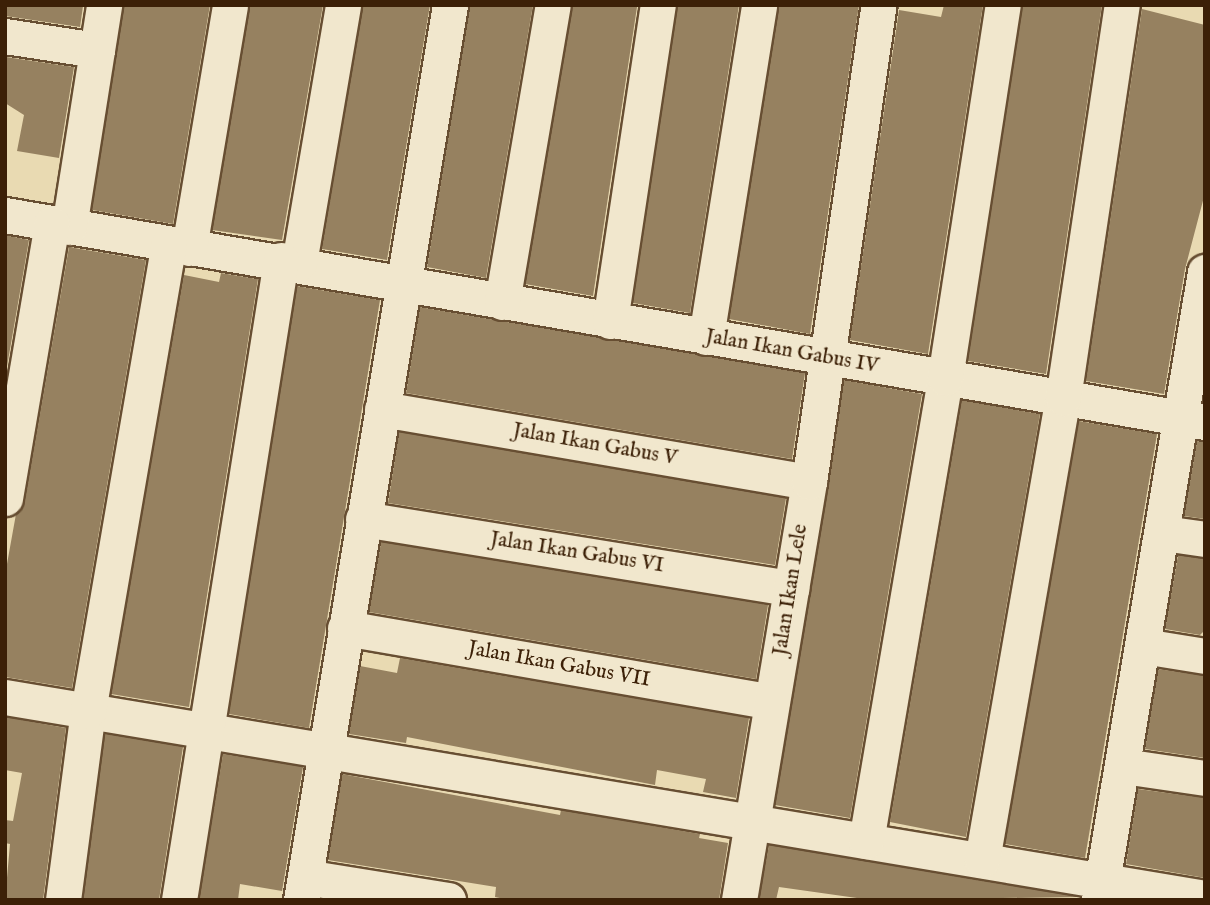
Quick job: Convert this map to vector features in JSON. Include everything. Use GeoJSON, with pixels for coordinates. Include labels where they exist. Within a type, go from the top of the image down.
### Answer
{"type":"FeatureCollection","features":[{"type":"Feature","properties":{"kind":"street"},"geometry":{"type":"LineString","coordinates":[[5,498],[104,5]]}},
{"type":"Feature","properties":{"kind":"street"},"geometry":{"type":"LineString","coordinates":[[63,900],[88,711],[179,246],[230,5]]}},
{"type":"Feature","properties":{"kind":"street"},"geometry":{"type":"LineString","coordinates":[[179,900],[203,727],[290,261],[344,5]]}},
{"type":"Feature","properties":{"kind":"street"},"geometry":{"type":"LineString","coordinates":[[448,900],[303,888],[450,5]]}},
{"type":"Feature","properties":{"kind":"street"},"geometry":{"type":"LineString","coordinates":[[502,302],[553,5]]}},
{"type":"Feature","properties":{"kind":"street"},"geometry":{"type":"LineString","coordinates":[[610,321],[658,5]]}},
{"type":"Feature","properties":{"kind":"street"},"geometry":{"type":"LineString","coordinates":[[706,337],[759,5]]}},
{"type":"Feature","properties":{"kind":"street","name":"Jalan Ikan Lele"},"geometry":{"type":"LineString","coordinates":[[739,900],[808,482],[879,5]]}},
{"type":"Feature","properties":{"kind":"street"},"geometry":{"type":"LineString","coordinates":[[866,841],[946,378],[1003,5]]}},
{"type":"Feature","properties":{"kind":"street"},"geometry":{"type":"LineString","coordinates":[[982,860],[1063,398],[1122,5]]}},
{"type":"Feature","properties":{"kind":"street"},"geometry":{"type":"LineString","coordinates":[[5,36],[97,50]]}},
{"type":"Feature","properties":{"kind":"street","name":"Jalan Ikan Gabus IV"},"geometry":{"type":"LineString","coordinates":[[5,215],[179,246],[290,261],[403,285],[1193,420]]}},
{"type":"Feature","properties":{"kind":"street"},"geometry":{"type":"LineString","coordinates":[[1100,890],[1163,533],[1193,420],[1205,272]]}},
{"type":"Feature","properties":{"kind":"street","name":"Jalan Ikan Gabus V"},"geometry":{"type":"LineString","coordinates":[[382,409],[808,482]]}},
{"type":"Feature","properties":{"kind":"street","name":"Jalan Ikan Gabus VI"},"geometry":{"type":"LineString","coordinates":[[363,519],[791,588]]}},
{"type":"Feature","properties":{"kind":"street"},"geometry":{"type":"LineString","coordinates":[[1163,533],[1205,540]]}},
{"type":"Feature","properties":{"kind":"street","name":"Jalan Ikan Gabus VII"},"geometry":{"type":"LineString","coordinates":[[345,628],[772,702]]}},
{"type":"Feature","properties":{"kind":"street"},"geometry":{"type":"LineString","coordinates":[[1143,646],[1205,656]]}},
{"type":"Feature","properties":{"kind":"street"},"geometry":{"type":"LineString","coordinates":[[5,697],[203,727],[324,751],[982,860],[1100,890],[1205,898]]}},
{"type":"Feature","properties":{"kind":"street"},"geometry":{"type":"LineString","coordinates":[[1124,766],[1205,778]]}},
{"type":"Feature","properties":{"kind":"building"},"geometry":{"type":"Polygon","coordinates":[[[5,5],[83,6],[80,27],[5,16],[5,5]]]}},
{"type":"Feature","properties":{"kind":"building"},"geometry":{"type":"Polygon","coordinates":[[[124,5],[210,5],[173,224],[92,210],[124,5]]]}},
{"type":"Feature","properties":{"kind":"building"},"geometry":{"type":"Polygon","coordinates":[[[250,5],[323,5],[282,240],[212,230],[250,5]]]}},
{"type":"Feature","properties":{"kind":"building"},"geometry":{"type":"Polygon","coordinates":[[[363,5],[430,5],[387,260],[322,249],[363,5]]]}},
{"type":"Feature","properties":{"kind":"building"},"geometry":{"type":"Polygon","coordinates":[[[470,5],[533,5],[486,278],[427,267],[470,5]]]}},
{"type":"Feature","properties":{"kind":"building"},"geometry":{"type":"Polygon","coordinates":[[[573,5],[637,7],[593,296],[525,284],[573,5]]]}},
{"type":"Feature","properties":{"kind":"building"},"geometry":{"type":"Polygon","coordinates":[[[678,5],[739,5],[690,313],[633,303],[678,5]]]}},
{"type":"Feature","properties":{"kind":"building"},"geometry":{"type":"Polygon","coordinates":[[[779,5],[859,5],[810,334],[729,319],[779,5]]]}},
{"type":"Feature","properties":{"kind":"building"},"geometry":{"type":"Polygon","coordinates":[[[944,5],[983,5],[928,354],[850,340],[899,10],[941,17],[944,5]]]}},
{"type":"Feature","properties":{"kind":"building"},"geometry":{"type":"Polygon","coordinates":[[[1023,5],[1102,5],[1046,374],[968,361],[1023,5]]]}},
{"type":"Feature","properties":{"kind":"building"},"geometry":{"type":"Polygon","coordinates":[[[1142,9],[1205,25],[1205,193],[1185,269],[1164,394],[1086,381],[1142,9]]]}},
{"type":"Feature","properties":{"kind":"building"},"geometry":{"type":"Polygon","coordinates":[[[6,57],[74,67],[59,158],[17,151],[24,115],[5,103],[6,57]]]}},
{"type":"Feature","properties":{"kind":"building"},"geometry":{"type":"Polygon","coordinates":[[[5,235],[29,240],[5,378],[5,235]]]}},
{"type":"Feature","properties":{"kind":"building"},"geometry":{"type":"Polygon","coordinates":[[[69,247],[146,260],[72,688],[5,677],[5,575],[16,514],[25,501],[69,247]]]}},
{"type":"Feature","properties":{"kind":"building"},"geometry":{"type":"Polygon","coordinates":[[[221,273],[258,279],[189,707],[111,694],[184,275],[219,282],[221,273]]]}},
{"type":"Feature","properties":{"kind":"building"},"geometry":{"type":"Polygon","coordinates":[[[297,286],[380,300],[309,728],[229,714],[297,286]]]}},
{"type":"Feature","properties":{"kind":"building"},"geometry":{"type":"Polygon","coordinates":[[[420,307],[805,373],[792,459],[406,393],[420,307]]]}},
{"type":"Feature","properties":{"kind":"building"},"geometry":{"type":"Polygon","coordinates":[[[844,380],[922,394],[850,818],[775,805],[844,380]]]}},
{"type":"Feature","properties":{"kind":"building"},"geometry":{"type":"Polygon","coordinates":[[[962,400],[1040,414],[966,837],[890,822],[962,400]]]}},
{"type":"Feature","properties":{"kind":"building"},"geometry":{"type":"Polygon","coordinates":[[[1079,421],[1157,434],[1085,858],[1005,844],[1079,421]]]}},
{"type":"Feature","properties":{"kind":"building"},"geometry":{"type":"Polygon","coordinates":[[[399,432],[786,498],[775,565],[388,503],[399,432]]]}},
{"type":"Feature","properties":{"kind":"building"},"geometry":{"type":"Polygon","coordinates":[[[1197,441],[1205,442],[1205,519],[1184,516],[1197,441]]]}},
{"type":"Feature","properties":{"kind":"building"},"geometry":{"type":"Polygon","coordinates":[[[381,542],[768,605],[756,679],[369,612],[381,542]]]}},
{"type":"Feature","properties":{"kind":"building"},"geometry":{"type":"Polygon","coordinates":[[[1178,555],[1205,559],[1205,630],[1200,635],[1165,629],[1178,555]]]}},
{"type":"Feature","properties":{"kind":"building"},"geometry":{"type":"Polygon","coordinates":[[[400,658],[749,718],[736,798],[703,792],[706,779],[657,770],[655,785],[407,737],[406,743],[349,734],[360,666],[397,673],[400,658]]]}},
{"type":"Feature","properties":{"kind":"building"},"geometry":{"type":"Polygon","coordinates":[[[1158,669],[1205,676],[1205,758],[1145,749],[1158,669]]]}},
{"type":"Feature","properties":{"kind":"building"},"geometry":{"type":"Polygon","coordinates":[[[5,717],[66,728],[43,900],[5,900],[10,844],[5,843],[5,820],[13,821],[22,773],[5,770],[5,717]]]}},
{"type":"Feature","properties":{"kind":"building"},"geometry":{"type":"Polygon","coordinates":[[[105,734],[183,747],[159,900],[83,900],[105,734]]]}},
{"type":"Feature","properties":{"kind":"building"},"geometry":{"type":"Polygon","coordinates":[[[223,754],[303,767],[282,891],[240,884],[238,900],[199,900],[223,754]]]}},
{"type":"Feature","properties":{"kind":"building"},"geometry":{"type":"Polygon","coordinates":[[[342,774],[560,815],[561,810],[700,834],[699,838],[728,843],[719,900],[509,900],[495,897],[496,887],[328,860],[342,774]]]}},
{"type":"Feature","properties":{"kind":"building"},"geometry":{"type":"Polygon","coordinates":[[[1138,789],[1205,798],[1205,878],[1126,864],[1138,789]]]}},
{"type":"Feature","properties":{"kind":"building"},"geometry":{"type":"Polygon","coordinates":[[[769,845],[1078,897],[871,900],[779,887],[776,900],[759,900],[769,845]]]}}]}
